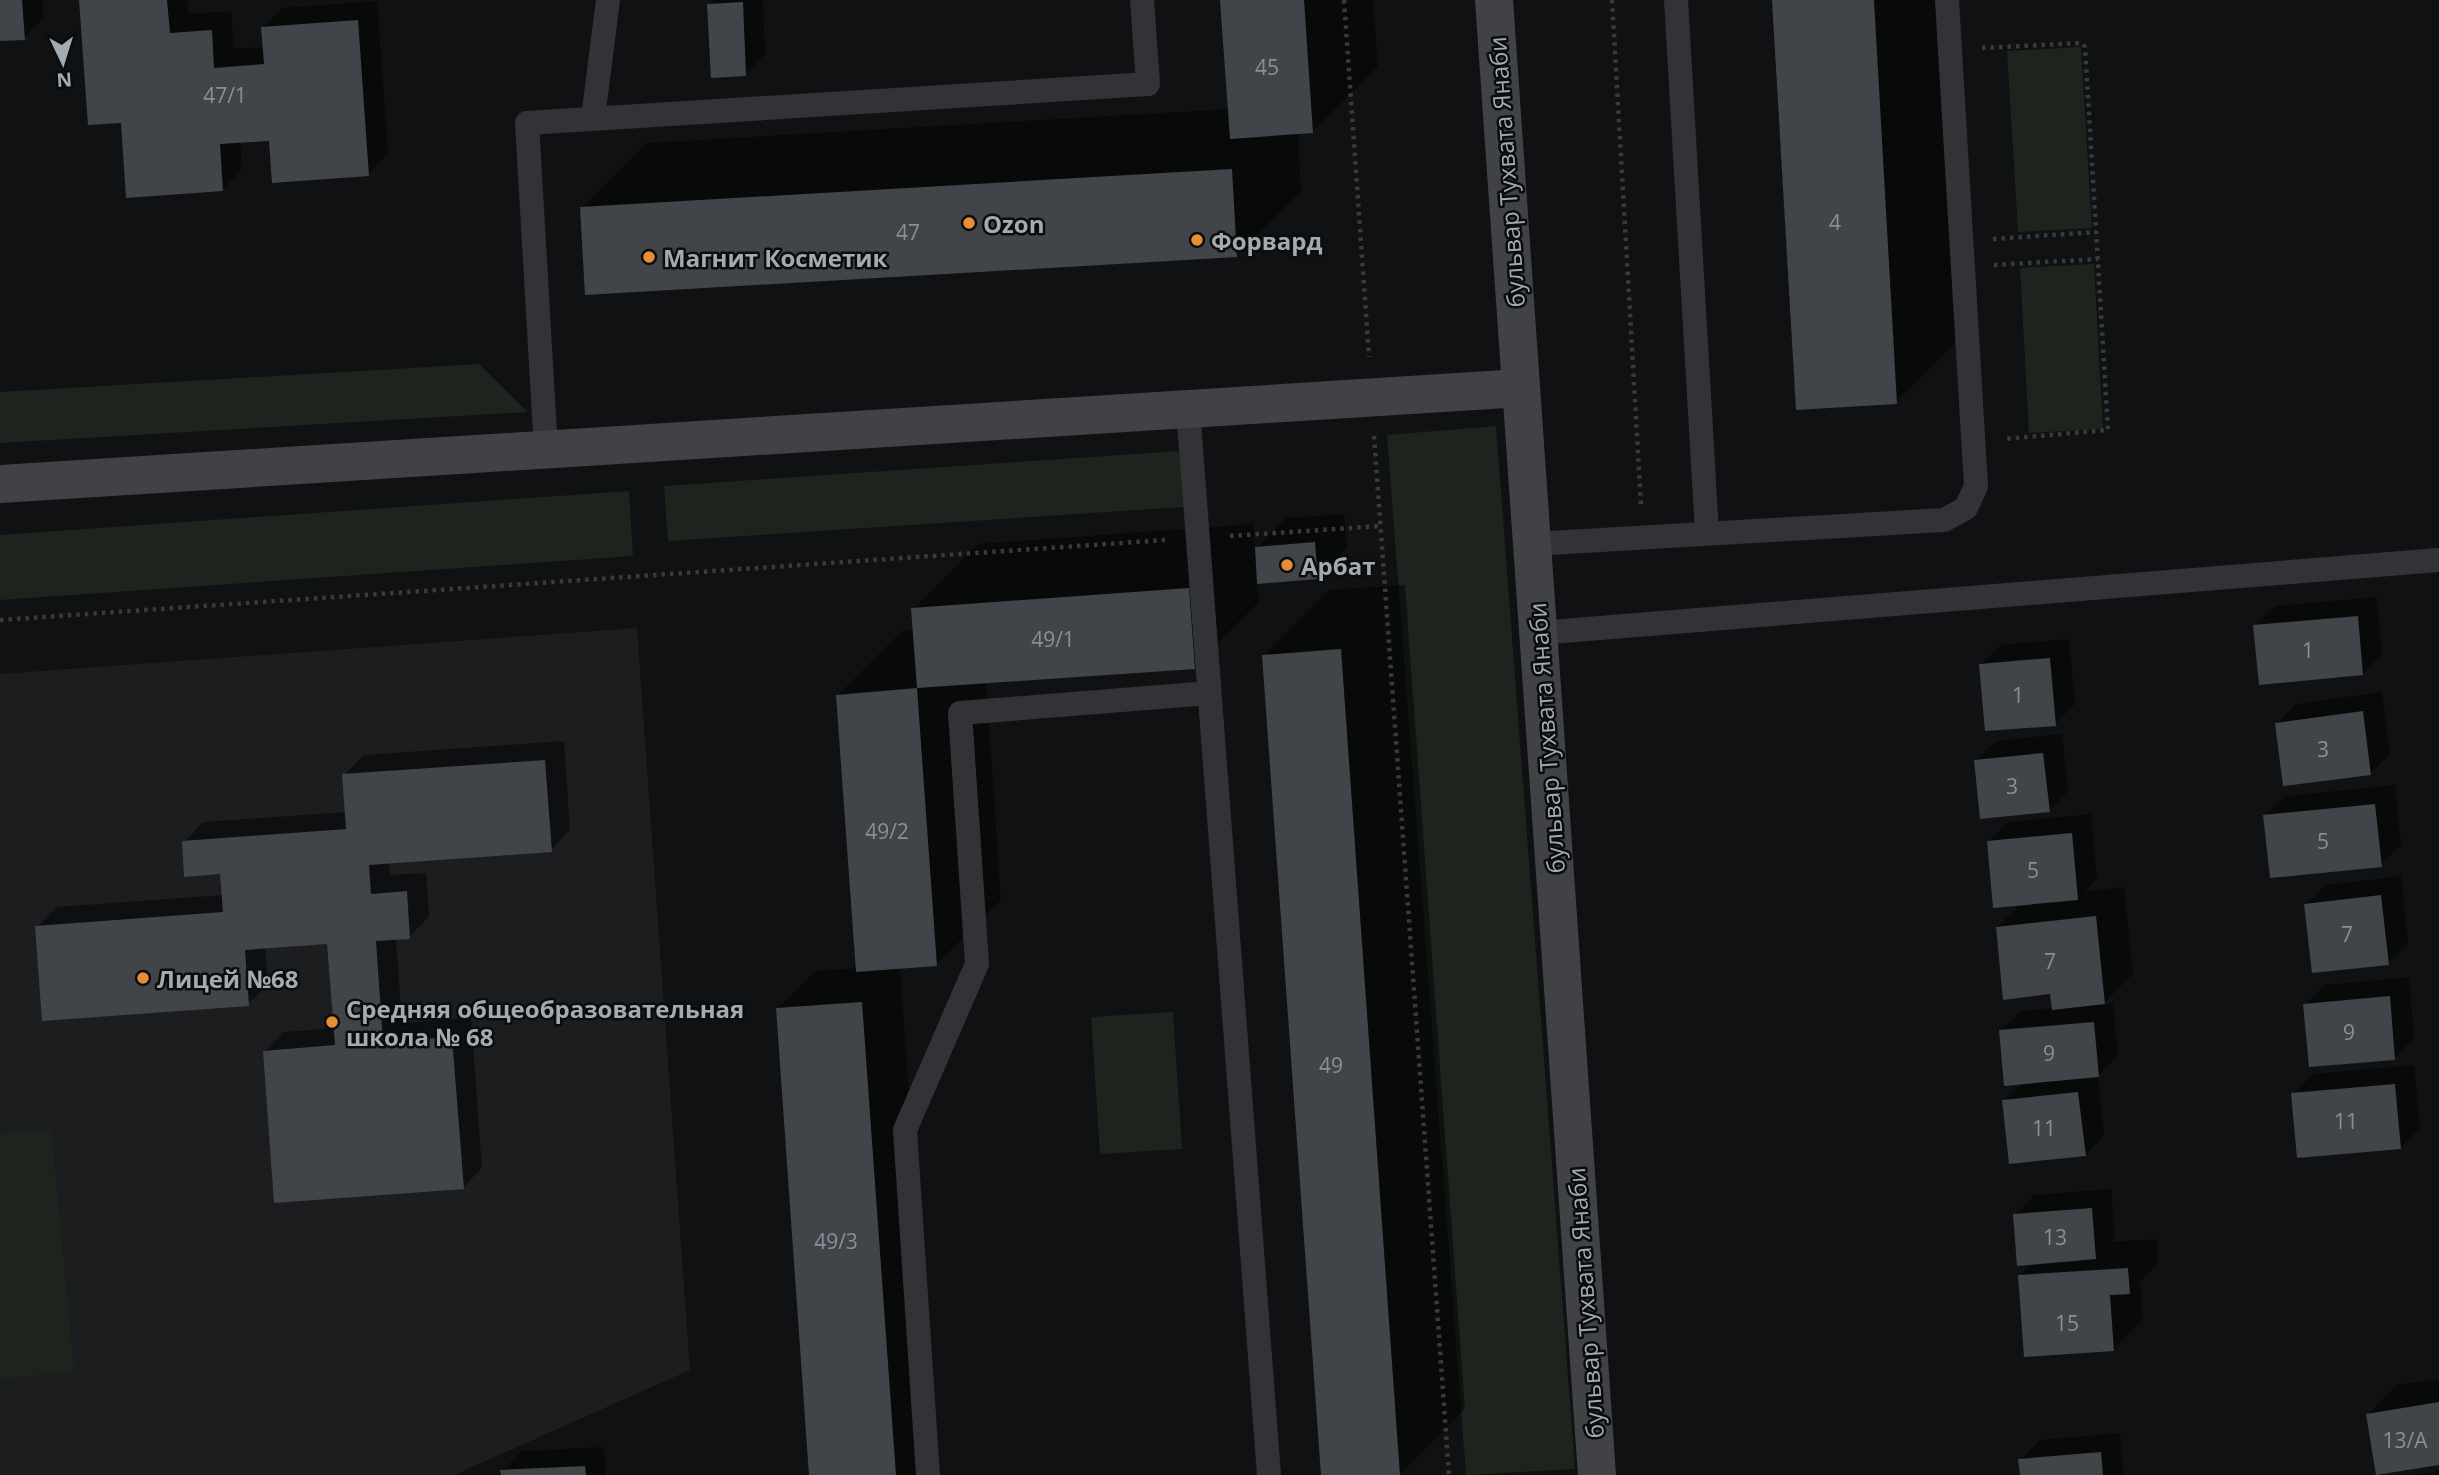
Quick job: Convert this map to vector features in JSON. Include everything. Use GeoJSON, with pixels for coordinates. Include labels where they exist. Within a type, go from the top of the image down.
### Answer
{"type":"FeatureCollection","features":[{"type":"Feature","properties":{"kind":"street","name":"бульвар Тухвата Янаби"},"geometry":{"type":"LineString","coordinates":[[1494,0],[1597,1475]]}},
{"type":"Feature","properties":{"kind":"street"},"geometry":{"type":"LineString","coordinates":[[0,484],[1521,388]]}},
{"type":"Feature","properties":{"kind":"lane"},"geometry":{"type":"LineString","coordinates":[[593,118],[608,0]]}},
{"type":"Feature","properties":{"kind":"lane"},"geometry":{"type":"LineString","coordinates":[[546,450],[527,123],[1148,83],[1142,0]]}},
{"type":"Feature","properties":{"kind":"lane"},"geometry":{"type":"LineString","coordinates":[[1676,0],[1707,534]]}},
{"type":"Feature","properties":{"kind":"lane"},"geometry":{"type":"LineString","coordinates":[[1532,544],[1944,520],[1966,508],[1976,486],[1947,0]]}},
{"type":"Feature","properties":{"kind":"lane"},"geometry":{"type":"LineString","coordinates":[[1188,409],[1269,1475]]}},
{"type":"Feature","properties":{"kind":"lane"},"geometry":{"type":"LineString","coordinates":[[1538,633],[2439,560]]}},
{"type":"Feature","properties":{"kind":"lane"},"geometry":{"type":"LineString","coordinates":[[928,1475],[905,1130],[977,964],[960,713],[1209,694]]}},
{"type":"Feature","properties":{"kind":"path"},"geometry":{"type":"LineString","coordinates":[[1343,0],[1449,1475]]}},
{"type":"Feature","properties":{"kind":"path"},"geometry":{"type":"LineString","coordinates":[[1612,0],[1643,537]]}},
{"type":"Feature","properties":{"kind":"path"},"geometry":{"type":"LineString","coordinates":[[1951,50],[2084,44],[2098,259],[2107,432],[1973,441]]}},
{"type":"Feature","properties":{"kind":"path"},"geometry":{"type":"LineString","coordinates":[[1961,240],[2096,232]]}},
{"type":"Feature","properties":{"kind":"path"},"geometry":{"type":"LineString","coordinates":[[1963,267],[2098,259]]}},
{"type":"Feature","properties":{"kind":"path"},"geometry":{"type":"LineString","coordinates":[[0,620],[1381,526]]}},
{"type":"Feature","properties":{"kind":"shaded area"},"geometry":{"type":"Polygon","coordinates":[[[2081,47],[2092,228],[2018,232],[2007,51],[2081,47]]]}},
{"type":"Feature","properties":{"kind":"shaded area"},"geometry":{"type":"Polygon","coordinates":[[[2094,264],[2103,429],[2029,433],[2020,268],[2094,264]]]}},
{"type":"Feature","properties":{"kind":"shaded area"},"geometry":{"type":"Polygon","coordinates":[[[479,364],[528,412],[0,443],[0,392],[479,364]]]}},
{"type":"Feature","properties":{"kind":"shaded area"},"geometry":{"type":"Polygon","coordinates":[[[1496,426],[1575,1469],[1466,1475],[1387,435],[1496,426]]]}},
{"type":"Feature","properties":{"kind":"shaded area"},"geometry":{"type":"Polygon","coordinates":[[[1180,451],[1183,507],[668,541],[664,486],[1180,451]]]}},
{"type":"Feature","properties":{"kind":"shaded area"},"geometry":{"type":"Polygon","coordinates":[[[629,491],[633,556],[0,600],[0,535],[629,491]]]}},
{"type":"Feature","properties":{"kind":"shaded area","name":"Средняя общеобразовательная школа № 68"},"geometry":{"type":"Polygon","coordinates":[[[637,628],[690,1370],[454,1475],[0,1475],[0,674],[637,628]]]}},
{"type":"Feature","properties":{"kind":"shaded area"},"geometry":{"type":"Polygon","coordinates":[[[1173,1012],[1182,1149],[1100,1154],[1091,1017],[1173,1012]]]}},
{"type":"Feature","properties":{"kind":"shaded area"},"geometry":{"type":"Polygon","coordinates":[[[51,1129],[74,1371],[0,1379],[0,1134],[51,1129]]]}},
{"type":"Feature","properties":{"kind":"building"},"geometry":{"type":"Polygon","coordinates":[[[0,0],[22,0],[25,40],[0,41],[0,0]]]}},
{"type":"Feature","properties":{"kind":"building"},"geometry":{"type":"Polygon","coordinates":[[[79,0],[167,0],[170,33],[212,30],[214,68],[264,64],[261,27],[358,20],[369,176],[272,183],[269,141],[220,144],[223,191],[126,198],[121,123],[88,125],[79,0]]]}},
{"type":"Feature","properties":{"kind":"building"},"geometry":{"type":"Polygon","coordinates":[[[1220,0],[1304,0],[1313,133],[1230,139],[1220,0]]]}},
{"type":"Feature","properties":{"kind":"building"},"geometry":{"type":"Polygon","coordinates":[[[1772,0],[1874,0],[1897,404],[1796,410],[1772,0]]]}},
{"type":"Feature","properties":{"kind":"building"},"geometry":{"type":"Polygon","coordinates":[[[743,2],[746,76],[711,78],[707,4],[743,2]]]}},
{"type":"Feature","properties":{"kind":"building"},"geometry":{"type":"Polygon","coordinates":[[[1232,169],[1237,257],[585,295],[580,207],[1232,169]]]}},
{"type":"Feature","properties":{"kind":"building"},"geometry":{"type":"Polygon","coordinates":[[[1315,542],[1318,579],[1257,584],[1255,547],[1315,542]]]}},
{"type":"Feature","properties":{"kind":"building"},"geometry":{"type":"Polygon","coordinates":[[[1189,588],[1195,669],[917,688],[911,608],[1189,588]]]}},
{"type":"Feature","properties":{"kind":"building"},"geometry":{"type":"Polygon","coordinates":[[[2358,616],[2363,675],[2259,685],[2253,625],[2358,616]]]}},
{"type":"Feature","properties":{"kind":"building"},"geometry":{"type":"Polygon","coordinates":[[[1341,649],[1400,1475],[1321,1475],[1262,655],[1341,649]]]}},
{"type":"Feature","properties":{"kind":"building"},"geometry":{"type":"Polygon","coordinates":[[[2050,658],[2056,726],[1985,731],[1979,664],[2050,658]]]}},
{"type":"Feature","properties":{"kind":"building"},"geometry":{"type":"Polygon","coordinates":[[[917,688],[937,966],[856,972],[836,695],[917,688]]]}},
{"type":"Feature","properties":{"kind":"building"},"geometry":{"type":"Polygon","coordinates":[[[2363,711],[2371,775],[2283,786],[2275,723],[2363,711]]]}},
{"type":"Feature","properties":{"kind":"building"},"geometry":{"type":"Polygon","coordinates":[[[2043,753],[2050,812],[1980,819],[1974,760],[2043,753]]]}},
{"type":"Feature","properties":{"kind":"building","name":"Лицей №68"},"geometry":{"type":"Polygon","coordinates":[[[545,760],[552,852],[369,865],[371,894],[407,891],[410,939],[376,941],[383,1042],[452,1037],[464,1189],[274,1203],[263,1051],[335,1045],[327,944],[245,950],[249,1006],[42,1021],[35,926],[223,912],[220,874],[184,877],[182,841],[346,829],[342,774],[545,760]]]}},
{"type":"Feature","properties":{"kind":"building"},"geometry":{"type":"Polygon","coordinates":[[[2375,804],[2382,867],[2270,878],[2263,815],[2375,804]]]}},
{"type":"Feature","properties":{"kind":"building"},"geometry":{"type":"Polygon","coordinates":[[[2072,833],[2078,900],[1993,908],[1987,841],[2072,833]]]}},
{"type":"Feature","properties":{"kind":"building"},"geometry":{"type":"Polygon","coordinates":[[[2381,895],[2389,965],[2312,973],[2304,904],[2381,895]]]}},
{"type":"Feature","properties":{"kind":"building"},"geometry":{"type":"Polygon","coordinates":[[[2096,916],[2105,1004],[2052,1010],[2050,994],[2003,1000],[1996,927],[2096,916]]]}},
{"type":"Feature","properties":{"kind":"building"},"geometry":{"type":"Polygon","coordinates":[[[2390,996],[2395,1060],[2309,1067],[2303,1004],[2390,996]]]}},
{"type":"Feature","properties":{"kind":"building"},"geometry":{"type":"Polygon","coordinates":[[[862,1002],[896,1475],[809,1475],[776,1008],[862,1002]]]}},
{"type":"Feature","properties":{"kind":"building"},"geometry":{"type":"Polygon","coordinates":[[[2094,1022],[2099,1077],[2004,1086],[1999,1030],[2094,1022]]]}},
{"type":"Feature","properties":{"kind":"building"},"geometry":{"type":"Polygon","coordinates":[[[2395,1084],[2401,1149],[2297,1158],[2291,1093],[2395,1084]]]}},
{"type":"Feature","properties":{"kind":"building"},"geometry":{"type":"Polygon","coordinates":[[[2078,1092],[2086,1156],[2009,1164],[2002,1100],[2078,1092]]]}},
{"type":"Feature","properties":{"kind":"building"},"geometry":{"type":"Polygon","coordinates":[[[2092,1208],[2096,1259],[2017,1266],[2013,1214],[2092,1208]]]}},
{"type":"Feature","properties":{"kind":"building"},"geometry":{"type":"Polygon","coordinates":[[[2128,1268],[2130,1294],[2110,1295],[2114,1351],[2024,1357],[2018,1275],[2128,1268]]]}},
{"type":"Feature","properties":{"kind":"building"},"geometry":{"type":"Polygon","coordinates":[[[2439,1402],[2439,1465],[2376,1475],[2366,1414],[2439,1402]]]}},
{"type":"Feature","properties":{"kind":"building"},"geometry":{"type":"Polygon","coordinates":[[[2101,1452],[2103,1475],[2020,1475],[2018,1459],[2101,1452]]]}},
{"type":"Feature","properties":{"kind":"building"},"geometry":{"type":"Polygon","coordinates":[[[585,1466],[586,1475],[501,1475],[500,1470],[585,1466]]]}},
{"type":"Feature","properties":{"kind":"place","name":"Ozon"},"geometry":{"type":"Point","coordinates":[969,223]}},
{"type":"Feature","properties":{"kind":"place","name":"Форвард"},"geometry":{"type":"Point","coordinates":[1197,240]}},
{"type":"Feature","properties":{"kind":"place","name":"Магнит Косметик"},"geometry":{"type":"Point","coordinates":[649,257]}},
{"type":"Feature","properties":{"kind":"place","name":"Арбат"},"geometry":{"type":"Point","coordinates":[1287,565]}},
{"type":"Feature","properties":{"kind":"place","name":"Лицей №68"},"geometry":{"type":"Point","coordinates":[143,978]}},
{"type":"Feature","properties":{"kind":"place","name":"Средняя общеобразовательная школа № 68"},"geometry":{"type":"Point","coordinates":[332,1022]}}]}
